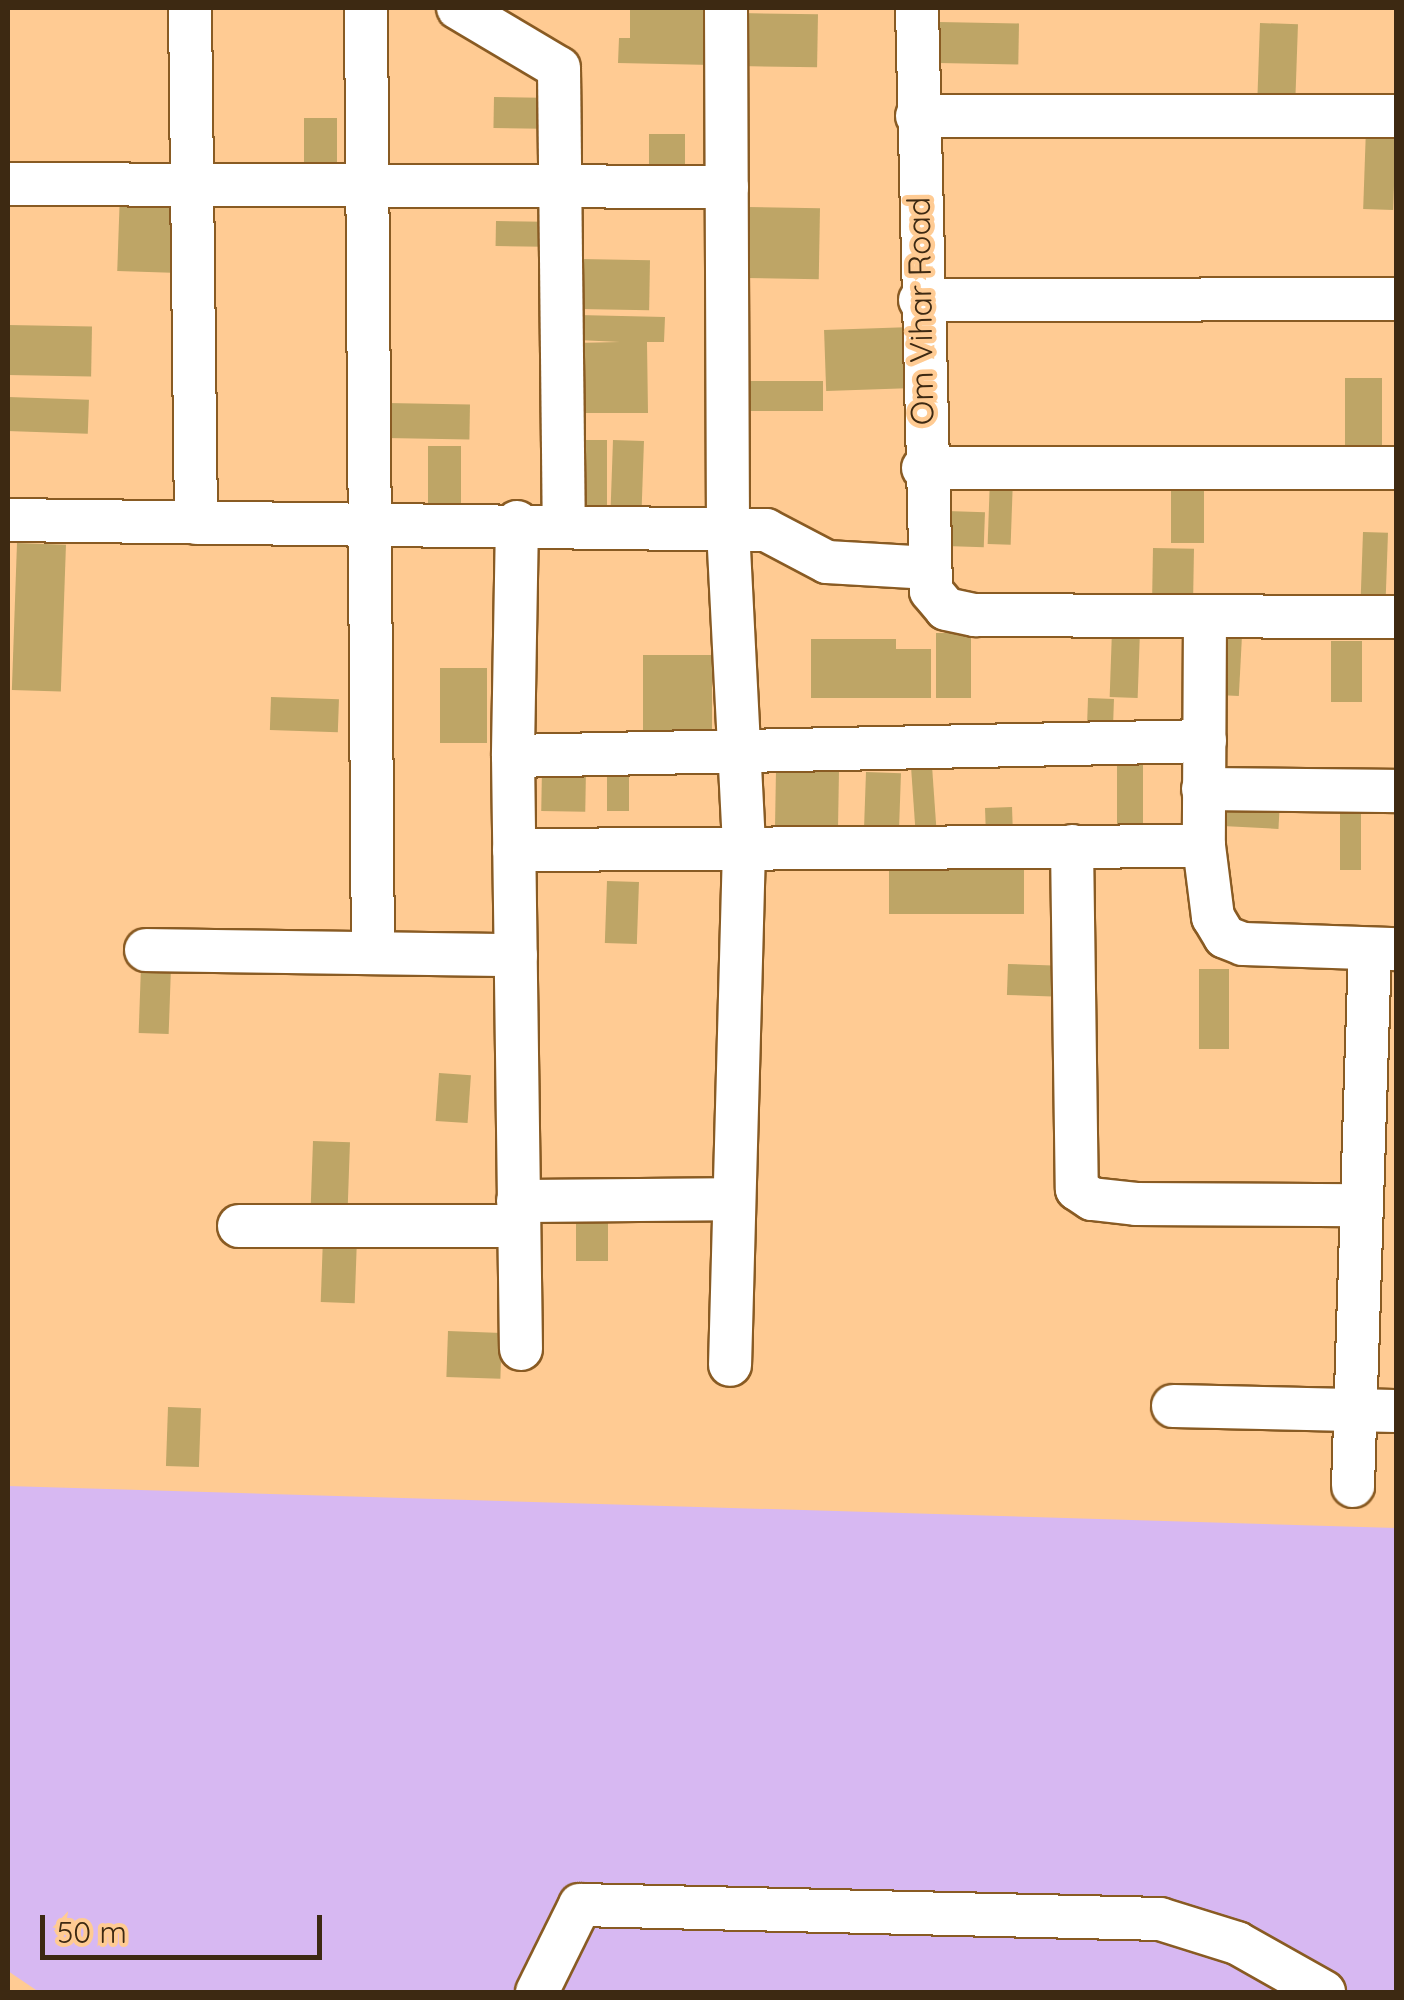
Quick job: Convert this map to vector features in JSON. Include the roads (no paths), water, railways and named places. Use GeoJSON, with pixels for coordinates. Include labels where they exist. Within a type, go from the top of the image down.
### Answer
{"type":"FeatureCollection","features":[{"type":"Feature","properties":{"kind":"street"},"geometry":{"type":"LineString","coordinates":[[190,8],[196,523]]}},
{"type":"Feature","properties":{"kind":"street"},"geometry":{"type":"LineString","coordinates":[[366,8],[374,525],[373,953]]}},
{"type":"Feature","properties":{"kind":"street"},"geometry":{"type":"LineString","coordinates":[[458,8],[559,68],[565,187],[564,525]]}},
{"type":"Feature","properties":{"kind":"street"},"geometry":{"type":"LineString","coordinates":[[726,8],[728,529],[744,849],[730,1365]]}},
{"type":"Feature","properties":{"kind":"street","name":"Om Vihar Road"},"geometry":{"type":"LineString","coordinates":[[917,8],[924,468],[931,590],[946,609],[1205,618]]}},
{"type":"Feature","properties":{"kind":"street"},"geometry":{"type":"LineString","coordinates":[[917,116],[1396,116]]}},
{"type":"Feature","properties":{"kind":"street"},"geometry":{"type":"LineString","coordinates":[[8,184],[727,188]]}},
{"type":"Feature","properties":{"kind":"street"},"geometry":{"type":"LineString","coordinates":[[920,300],[1396,299]]}},
{"type":"Feature","properties":{"kind":"street"},"geometry":{"type":"LineString","coordinates":[[924,468],[1396,468]]}},
{"type":"Feature","properties":{"kind":"street"},"geometry":{"type":"LineString","coordinates":[[8,520],[374,525],[517,522],[728,529],[783,534],[827,562],[848,567],[930,568]]}},
{"type":"Feature","properties":{"kind":"street"},"geometry":{"type":"LineString","coordinates":[[517,522],[513,756],[520,1349]]}},
{"type":"Feature","properties":{"kind":"street"},"geometry":{"type":"LineString","coordinates":[[1354,1486],[1376,1410],[1362,1205],[1384,949],[1243,944],[1225,938],[1214,918],[1204,846],[1205,618],[1396,617]]}},
{"type":"Feature","properties":{"kind":"street"},"geometry":{"type":"LineString","coordinates":[[513,756],[1204,741]]}},
{"type":"Feature","properties":{"kind":"street"},"geometry":{"type":"LineString","coordinates":[[1203,789],[1396,790]]}},
{"type":"Feature","properties":{"kind":"street"},"geometry":{"type":"LineString","coordinates":[[1072,846],[1077,1190],[1092,1199],[1136,1204],[1362,1205]]}},
{"type":"Feature","properties":{"kind":"street"},"geometry":{"type":"LineString","coordinates":[[514,850],[1204,846]]}},
{"type":"Feature","properties":{"kind":"street"},"geometry":{"type":"LineString","coordinates":[[146,950],[516,955]]}},
{"type":"Feature","properties":{"kind":"street"},"geometry":{"type":"LineString","coordinates":[[239,1226],[519,1214],[732,1199]]}},
{"type":"Feature","properties":{"kind":"street"},"geometry":{"type":"LineString","coordinates":[[1172,1406],[1376,1410]]}},
{"type":"Feature","properties":{"kind":"street"},"geometry":{"type":"LineString","coordinates":[[537,1992],[580,1905],[1160,1920],[1236,1943],[1324,1992]]}}]}
